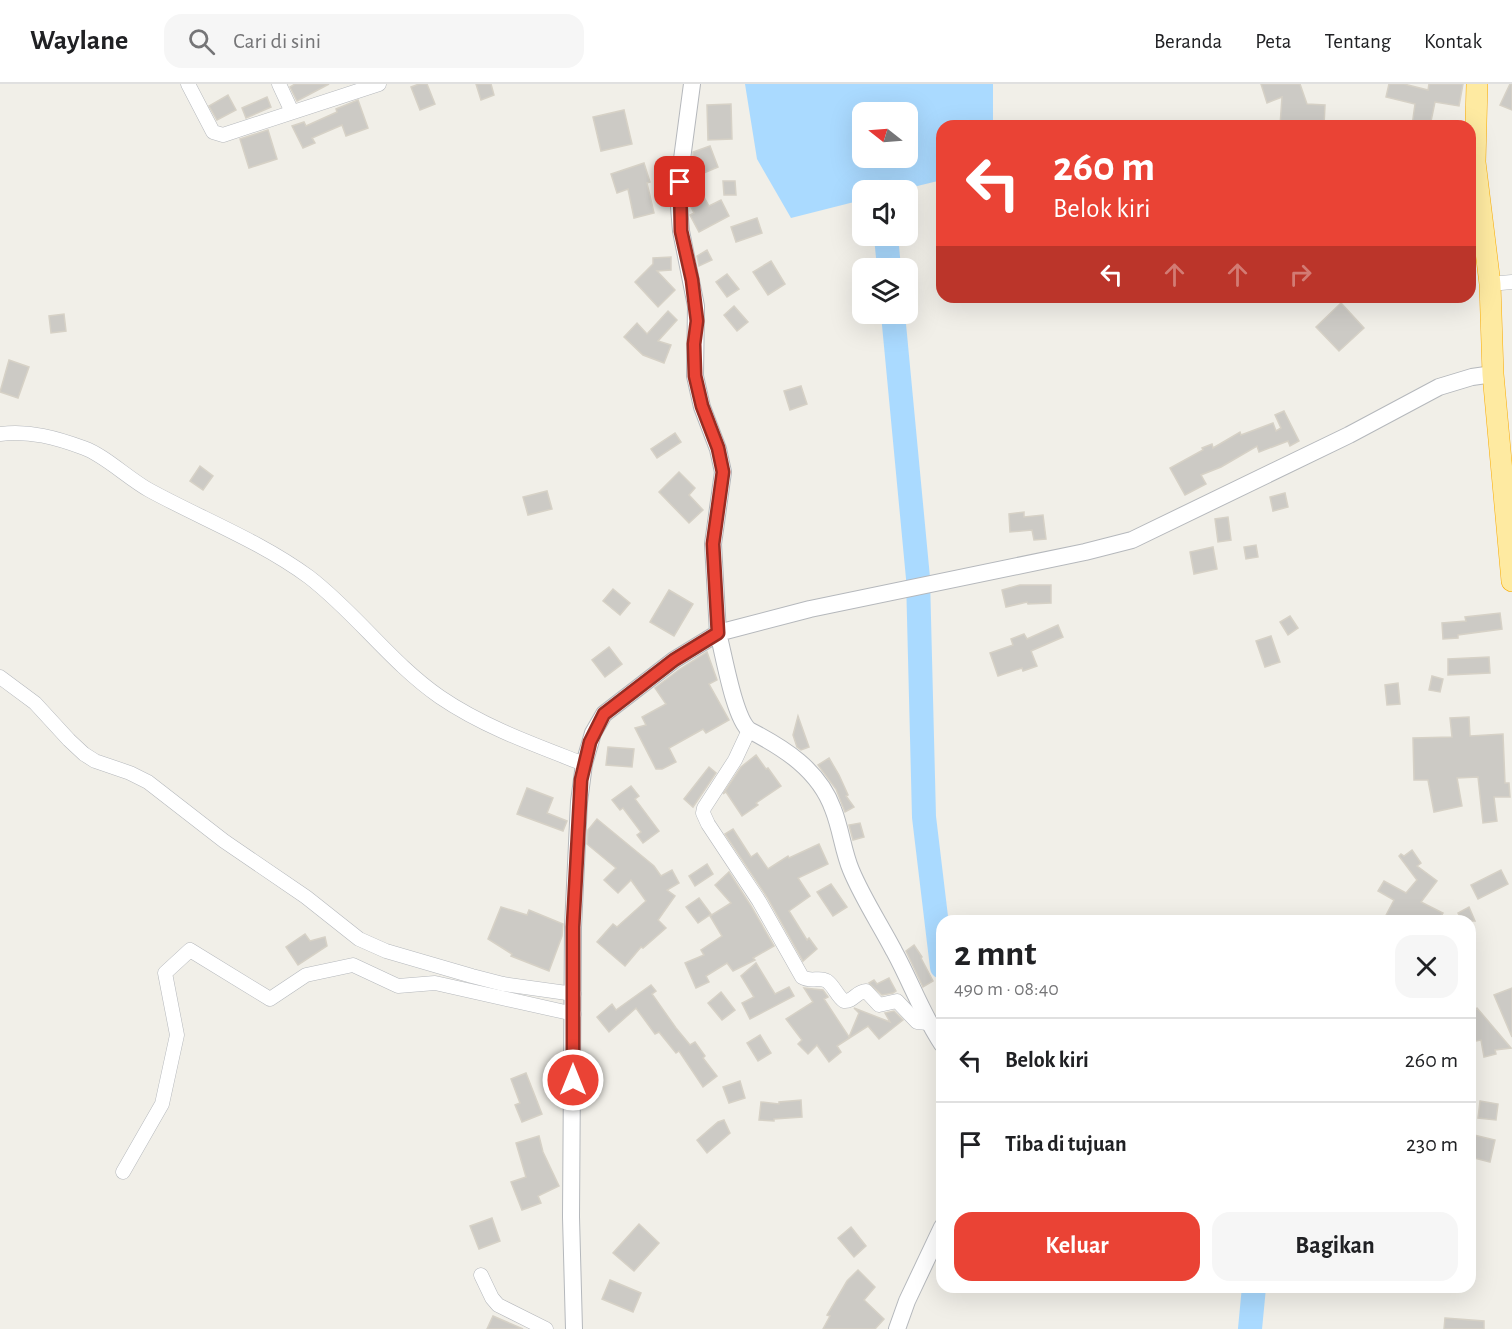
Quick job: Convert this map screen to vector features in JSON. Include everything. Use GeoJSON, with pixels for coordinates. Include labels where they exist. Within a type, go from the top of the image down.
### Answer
{"type":"FeatureCollection","features":[{"type":"Feature","properties":{"kind":"highway"},"geometry":{"type":"LineString","coordinates":[[1475,120],[1477,84]]}},
{"type":"Feature","properties":{"kind":"highway"},"geometry":{"type":"LineString","coordinates":[[1476,187],[1490,284],[1493,374],[1512,581]]}},
{"type":"Feature","properties":{"kind":"street"},"geometry":{"type":"LineString","coordinates":[[188,84],[213,131],[217,134],[231,134],[362,87],[379,84]]}},
{"type":"Feature","properties":{"kind":"street"},"geometry":{"type":"LineString","coordinates":[[279,84],[292,112]]}},
{"type":"Feature","properties":{"kind":"street"},"geometry":{"type":"LineString","coordinates":[[692,84],[682,159],[679,207],[681,231],[696,306],[695,376],[702,406],[718,448],[723,472],[713,544],[718,633],[744,724],[749,730],[794,757],[820,784],[834,810],[850,868],[936,1035]]}},
{"type":"Feature","properties":{"kind":"street"},"geometry":{"type":"LineString","coordinates":[[1490,284],[1512,282]]}},
{"type":"Feature","properties":{"kind":"street"},"geometry":{"type":"LineString","coordinates":[[574,1329],[571,1217],[573,927],[579,802],[584,764],[590,742],[604,714],[674,660],[718,633],[810,609],[1095,550],[1141,536],[1349,435],[1439,387],[1472,376],[1493,374]]}},
{"type":"Feature","properties":{"kind":"street"},"geometry":{"type":"LineString","coordinates":[[0,434],[18,433],[52,437],[87,449],[148,489],[277,555],[323,589],[401,666],[452,705],[516,738],[584,764]]}},
{"type":"Feature","properties":{"kind":"street"},"geometry":{"type":"LineString","coordinates":[[0,677],[35,703],[84,754],[95,761],[148,782],[224,841],[306,897],[359,939],[386,951],[503,984],[574,994]]}},
{"type":"Feature","properties":{"kind":"street"},"geometry":{"type":"LineString","coordinates":[[749,730],[735,760],[704,808],[703,813],[708,824],[759,901],[802,977],[810,981],[821,979],[827,981],[844,1001],[866,991],[879,1005],[897,1001],[917,1022],[928,1023]]}},
{"type":"Feature","properties":{"kind":"street"},"geometry":{"type":"LineString","coordinates":[[123,1172],[162,1104],[177,1035],[165,973],[190,950],[270,999],[306,975],[353,964],[398,986],[435,983],[574,1014]]}},
{"type":"Feature","properties":{"kind":"street"},"geometry":{"type":"LineString","coordinates":[[897,1329],[907,1300],[936,1240]]}},
{"type":"Feature","properties":{"kind":"street"},"geometry":{"type":"LineString","coordinates":[[481,1275],[498,1305],[546,1329]]}},
{"type":"Feature","properties":{"kind":"water"},"geometry":{"type":"Polygon","coordinates":[[[745,84],[993,84],[993,120],[936,120],[936,181],[918,186],[918,180],[852,180],[852,203],[791,218],[757,159],[745,84]]]}},
{"type":"Feature","properties":{"kind":"building"},"geometry":{"type":"Polygon","coordinates":[[[295,84],[329,84],[297,101],[290,87],[295,84]]]}},
{"type":"Feature","properties":{"kind":"building"},"geometry":{"type":"Polygon","coordinates":[[[427,84],[435,104],[420,110],[411,87],[427,84]]]}},
{"type":"Feature","properties":{"kind":"building"},"geometry":{"type":"Polygon","coordinates":[[[476,84],[491,84],[494,95],[481,100],[476,84]]]}},
{"type":"Feature","properties":{"kind":"building"},"geometry":{"type":"Polygon","coordinates":[[[1261,84],[1300,84],[1307,104],[1325,105],[1324,120],[1280,120],[1282,97],[1267,103],[1261,84]]]}},
{"type":"Feature","properties":{"kind":"building"},"geometry":{"type":"Polygon","coordinates":[[[1389,84],[1404,84],[1428,90],[1429,84],[1463,84],[1459,106],[1435,102],[1431,120],[1413,120],[1415,104],[1386,97],[1389,84]]]}},
{"type":"Feature","properties":{"kind":"building"},"geometry":{"type":"Polygon","coordinates":[[[1512,84],[1512,110],[1500,105],[1512,84]]]}},
{"type":"Feature","properties":{"kind":"building"},"geometry":{"type":"Polygon","coordinates":[[[228,95],[236,110],[217,120],[209,106],[228,95]]]}},
{"type":"Feature","properties":{"kind":"building"},"geometry":{"type":"Polygon","coordinates":[[[267,97],[271,107],[246,118],[242,108],[267,97]]]}},
{"type":"Feature","properties":{"kind":"building"},"geometry":{"type":"Polygon","coordinates":[[[358,100],[368,128],[346,136],[342,125],[312,138],[315,143],[303,148],[292,126],[304,122],[306,126],[358,100]]]}},
{"type":"Feature","properties":{"kind":"building"},"geometry":{"type":"Polygon","coordinates":[[[731,104],[732,139],[708,140],[707,105],[731,104]]]}},
{"type":"Feature","properties":{"kind":"building"},"geometry":{"type":"Polygon","coordinates":[[[624,110],[632,144],[601,151],[593,117],[624,110]]]}},
{"type":"Feature","properties":{"kind":"building"},"geometry":{"type":"Polygon","coordinates":[[[268,130],[277,159],[249,168],[240,139],[268,130]]]}},
{"type":"Feature","properties":{"kind":"building"},"geometry":{"type":"Polygon","coordinates":[[[710,146],[718,167],[699,175],[693,152],[710,146]]]}},
{"type":"Feature","properties":{"kind":"building"},"geometry":{"type":"Polygon","coordinates":[[[644,163],[650,182],[647,183],[654,213],[634,218],[628,189],[617,193],[611,174],[644,163]]]}},
{"type":"Feature","properties":{"kind":"building"},"geometry":{"type":"Polygon","coordinates":[[[723,181],[735,181],[736,195],[724,195],[723,181]]]}},
{"type":"Feature","properties":{"kind":"building"},"geometry":{"type":"Polygon","coordinates":[[[696,183],[709,206],[721,200],[729,216],[699,232],[690,215],[694,213],[690,205],[691,186],[696,183]]]}},
{"type":"Feature","properties":{"kind":"building"},"geometry":{"type":"Polygon","coordinates":[[[757,218],[762,233],[736,242],[731,227],[757,218]]]}},
{"type":"Feature","properties":{"kind":"building"},"geometry":{"type":"Polygon","coordinates":[[[707,250],[712,260],[699,266],[697,256],[707,250]]]}},
{"type":"Feature","properties":{"kind":"building"},"geometry":{"type":"Polygon","coordinates":[[[671,257],[671,270],[657,271],[675,290],[658,307],[635,282],[653,264],[653,258],[671,257]]]}},
{"type":"Feature","properties":{"kind":"building"},"geometry":{"type":"Polygon","coordinates":[[[771,261],[785,284],[768,295],[753,272],[771,261]]]}},
{"type":"Feature","properties":{"kind":"building"},"geometry":{"type":"Polygon","coordinates":[[[727,274],[739,289],[727,297],[716,282],[727,274]]]}},
{"type":"Feature","properties":{"kind":"building"},"geometry":{"type":"Polygon","coordinates":[[[1341,303],[1364,328],[1339,351],[1316,327],[1341,303]]]}},
{"type":"Feature","properties":{"kind":"building"},"geometry":{"type":"Polygon","coordinates":[[[734,306],[748,322],[737,331],[724,315],[734,306]]]}},
{"type":"Feature","properties":{"kind":"building"},"geometry":{"type":"Polygon","coordinates":[[[668,311],[677,320],[658,341],[671,345],[664,363],[643,355],[624,337],[637,323],[647,334],[668,311]]]}},
{"type":"Feature","properties":{"kind":"building"},"geometry":{"type":"Polygon","coordinates":[[[64,314],[66,331],[51,333],[49,316],[64,314]]]}},
{"type":"Feature","properties":{"kind":"building"},"geometry":{"type":"Polygon","coordinates":[[[9,360],[29,367],[18,398],[0,392],[9,360]]]}},
{"type":"Feature","properties":{"kind":"building"},"geometry":{"type":"Polygon","coordinates":[[[801,386],[807,404],[790,410],[784,391],[801,386]]]}},
{"type":"Feature","properties":{"kind":"building"},"geometry":{"type":"Polygon","coordinates":[[[1284,411],[1299,441],[1290,446],[1288,441],[1259,452],[1257,446],[1221,467],[1201,475],[1206,484],[1185,495],[1170,468],[1203,450],[1202,448],[1212,444],[1213,448],[1240,432],[1241,435],[1273,423],[1276,431],[1281,428],[1275,415],[1284,411]]]}},
{"type":"Feature","properties":{"kind":"building"},"geometry":{"type":"Polygon","coordinates":[[[675,433],[681,442],[657,458],[651,449],[675,433]]]}},
{"type":"Feature","properties":{"kind":"building"},"geometry":{"type":"Polygon","coordinates":[[[200,466],[213,476],[203,490],[190,481],[200,466]]]}},
{"type":"Feature","properties":{"kind":"building"},"geometry":{"type":"Polygon","coordinates":[[[679,472],[695,488],[689,495],[703,510],[689,523],[659,492],[679,472]]]}},
{"type":"Feature","properties":{"kind":"building"},"geometry":{"type":"Polygon","coordinates":[[[547,491],[552,509],[528,515],[523,497],[547,491]]]}},
{"type":"Feature","properties":{"kind":"building"},"geometry":{"type":"Polygon","coordinates":[[[1285,493],[1288,507],[1273,511],[1270,497],[1285,493]]]}},
{"type":"Feature","properties":{"kind":"building"},"geometry":{"type":"Polygon","coordinates":[[[1024,512],[1024,517],[1043,515],[1046,539],[1034,540],[1032,530],[1010,532],[1009,514],[1024,512]]]}},
{"type":"Feature","properties":{"kind":"building"},"geometry":{"type":"Polygon","coordinates":[[[1228,517],[1231,540],[1218,542],[1215,519],[1228,517]]]}},
{"type":"Feature","properties":{"kind":"building"},"geometry":{"type":"Polygon","coordinates":[[[1256,545],[1258,557],[1246,559],[1244,547],[1256,545]]]}},
{"type":"Feature","properties":{"kind":"building"},"geometry":{"type":"Polygon","coordinates":[[[1213,547],[1217,569],[1194,574],[1190,552],[1213,547]]]}},
{"type":"Feature","properties":{"kind":"building"},"geometry":{"type":"Polygon","coordinates":[[[1020,585],[1051,585],[1051,603],[1028,604],[1027,602],[1006,607],[1002,590],[1020,585]]]}},
{"type":"Feature","properties":{"kind":"building"},"geometry":{"type":"Polygon","coordinates":[[[613,589],[630,603],[620,615],[603,601],[613,589]]]}},
{"type":"Feature","properties":{"kind":"building"},"geometry":{"type":"Polygon","coordinates":[[[669,590],[693,604],[674,636],[650,622],[669,590]]]}},
{"type":"Feature","properties":{"kind":"building"},"geometry":{"type":"Polygon","coordinates":[[[1500,613],[1502,629],[1443,639],[1442,623],[1466,621],[1465,617],[1500,613]]]}},
{"type":"Feature","properties":{"kind":"building"},"geometry":{"type":"Polygon","coordinates":[[[1290,616],[1298,628],[1288,635],[1280,622],[1290,616]]]}},
{"type":"Feature","properties":{"kind":"building"},"geometry":{"type":"Polygon","coordinates":[[[1058,625],[1063,637],[1031,651],[1037,666],[998,676],[990,653],[1013,645],[1011,639],[1024,634],[1027,639],[1058,625]]]}},
{"type":"Feature","properties":{"kind":"building"},"geometry":{"type":"Polygon","coordinates":[[[1271,636],[1280,662],[1265,667],[1256,641],[1271,636]]]}},
{"type":"Feature","properties":{"kind":"building"},"geometry":{"type":"Polygon","coordinates":[[[609,647],[622,664],[605,677],[592,660],[609,647]]]}},
{"type":"Feature","properties":{"kind":"building"},"geometry":{"type":"Polygon","coordinates":[[[707,652],[717,680],[709,684],[729,720],[706,733],[703,729],[669,748],[676,762],[662,769],[656,769],[635,728],[646,725],[642,717],[666,704],[655,688],[707,652]]]}},
{"type":"Feature","properties":{"kind":"building"},"geometry":{"type":"Polygon","coordinates":[[[1489,657],[1490,673],[1448,675],[1448,659],[1489,657]]]}},
{"type":"Feature","properties":{"kind":"building"},"geometry":{"type":"Polygon","coordinates":[[[1432,676],[1443,679],[1440,692],[1429,690],[1432,676]]]}},
{"type":"Feature","properties":{"kind":"building"},"geometry":{"type":"Polygon","coordinates":[[[1398,683],[1400,704],[1387,705],[1385,685],[1398,683]]]}},
{"type":"Feature","properties":{"kind":"building"},"geometry":{"type":"Polygon","coordinates":[[[798,716],[809,747],[801,750],[797,747],[793,735],[798,716]]]}},
{"type":"Feature","properties":{"kind":"building"},"geometry":{"type":"Polygon","coordinates":[[[1469,717],[1470,736],[1503,734],[1505,783],[1509,783],[1510,797],[1494,797],[1497,821],[1483,823],[1478,777],[1457,778],[1462,806],[1434,812],[1428,780],[1414,780],[1413,738],[1452,737],[1450,718],[1469,717]]]}},
{"type":"Feature","properties":{"kind":"building"},"geometry":{"type":"Polygon","coordinates":[[[608,747],[634,749],[632,767],[606,765],[608,747]]]}},
{"type":"Feature","properties":{"kind":"building"},"geometry":{"type":"Polygon","coordinates":[[[756,755],[781,786],[742,816],[726,792],[723,794],[741,767],[756,755]]]}},
{"type":"Feature","properties":{"kind":"building"},"geometry":{"type":"Polygon","coordinates":[[[829,758],[848,795],[846,796],[854,807],[845,812],[836,789],[818,765],[829,758]]]}},
{"type":"Feature","properties":{"kind":"building"},"geometry":{"type":"Polygon","coordinates":[[[709,767],[716,773],[693,807],[684,799],[709,767]]]}},
{"type":"Feature","properties":{"kind":"building"},"geometry":{"type":"Polygon","coordinates":[[[631,786],[639,796],[635,799],[659,831],[643,843],[637,835],[641,832],[623,808],[620,810],[612,800],[631,786]]]}},
{"type":"Feature","properties":{"kind":"building"},"geometry":{"type":"Polygon","coordinates":[[[527,788],[553,798],[547,813],[567,821],[563,831],[517,814],[527,788]]]}},
{"type":"Feature","properties":{"kind":"building"},"geometry":{"type":"Polygon","coordinates":[[[597,819],[654,866],[661,876],[672,870],[679,883],[667,890],[675,896],[658,920],[666,928],[643,948],[641,947],[625,966],[597,942],[613,924],[617,927],[646,901],[631,880],[618,893],[604,880],[616,868],[587,844],[588,830],[597,819]]]}},
{"type":"Feature","properties":{"kind":"building"},"geometry":{"type":"Polygon","coordinates":[[[860,823],[864,837],[853,840],[849,825],[860,823]]]}},
{"type":"Feature","properties":{"kind":"building"},"geometry":{"type":"Polygon","coordinates":[[[733,829],[751,857],[757,853],[768,869],[788,856],[789,858],[819,844],[828,864],[798,878],[810,896],[789,911],[807,940],[809,938],[817,949],[803,961],[767,897],[725,834],[733,829]]]}},
{"type":"Feature","properties":{"kind":"building"},"geometry":{"type":"Polygon","coordinates":[[[1412,850],[1421,863],[1417,866],[1437,881],[1421,902],[1443,913],[1442,915],[1386,915],[1394,900],[1378,891],[1384,881],[1406,893],[1417,880],[1399,856],[1401,854],[1404,856],[1412,850]]]}},
{"type":"Feature","properties":{"kind":"building"},"geometry":{"type":"Polygon","coordinates":[[[707,864],[713,874],[695,886],[689,876],[707,864]]]}},
{"type":"Feature","properties":{"kind":"building"},"geometry":{"type":"Polygon","coordinates":[[[1501,870],[1508,884],[1478,899],[1471,885],[1501,870]]]}},
{"type":"Feature","properties":{"kind":"building"},"geometry":{"type":"Polygon","coordinates":[[[729,872],[774,946],[753,958],[755,960],[733,971],[727,963],[706,976],[709,982],[696,988],[685,963],[704,955],[701,950],[722,936],[710,916],[731,903],[715,885],[729,872]]]}},
{"type":"Feature","properties":{"kind":"building"},"geometry":{"type":"Polygon","coordinates":[[[831,884],[847,907],[833,916],[817,892],[831,884]]]}},
{"type":"Feature","properties":{"kind":"building"},"geometry":{"type":"Polygon","coordinates":[[[699,898],[711,914],[698,923],[686,907],[699,898]]]}},
{"type":"Feature","properties":{"kind":"building"},"geometry":{"type":"Polygon","coordinates":[[[501,907],[527,915],[529,910],[563,924],[562,936],[549,971],[511,956],[512,954],[488,939],[501,907]]]}},
{"type":"Feature","properties":{"kind":"building"},"geometry":{"type":"Polygon","coordinates":[[[1469,907],[1472,915],[1459,915],[1458,913],[1469,907]]]}},
{"type":"Feature","properties":{"kind":"building"},"geometry":{"type":"Polygon","coordinates":[[[305,934],[310,941],[325,937],[327,946],[298,965],[286,947],[305,934]]]}},
{"type":"Feature","properties":{"kind":"building"},"geometry":{"type":"Polygon","coordinates":[[[914,945],[933,981],[923,987],[906,951],[914,945]]]}},
{"type":"Feature","properties":{"kind":"building"},"geometry":{"type":"Polygon","coordinates":[[[756,963],[775,994],[789,987],[794,996],[750,1019],[742,1003],[754,997],[741,976],[756,963]]]}},
{"type":"Feature","properties":{"kind":"building"},"geometry":{"type":"Polygon","coordinates":[[[889,978],[896,991],[893,993],[882,995],[869,983],[874,980],[877,984],[889,978]]]}},
{"type":"Feature","properties":{"kind":"building"},"geometry":{"type":"Polygon","coordinates":[[[651,985],[656,991],[652,994],[676,1028],[690,1045],[695,1042],[705,1056],[703,1058],[717,1076],[703,1087],[679,1051],[676,1053],[659,1032],[655,1034],[636,1008],[609,1032],[597,1017],[612,1004],[616,1010],[651,985]]]}},
{"type":"Feature","properties":{"kind":"building"},"geometry":{"type":"Polygon","coordinates":[[[804,988],[823,990],[828,997],[824,999],[849,1037],[859,1013],[854,1008],[890,1022],[885,1013],[894,1011],[903,1020],[879,1039],[868,1026],[837,1046],[841,1052],[829,1062],[817,1045],[808,1054],[798,1044],[802,1040],[786,1019],[813,1002],[804,988]]]}},
{"type":"Feature","properties":{"kind":"building"},"geometry":{"type":"Polygon","coordinates":[[[1512,988],[1512,1037],[1494,995],[1512,988]]]}},
{"type":"Feature","properties":{"kind":"building"},"geometry":{"type":"Polygon","coordinates":[[[721,992],[735,1010],[722,1020],[708,1003],[721,992]]]}},
{"type":"Feature","properties":{"kind":"building"},"geometry":{"type":"Polygon","coordinates":[[[1476,1009],[1511,1048],[1495,1050],[1496,1054],[1484,1057],[1481,1040],[1476,1041],[1476,1009]]]}},
{"type":"Feature","properties":{"kind":"building"},"geometry":{"type":"Polygon","coordinates":[[[760,1035],[771,1053],[758,1061],[747,1043],[760,1035]]]}},
{"type":"Feature","properties":{"kind":"building"},"geometry":{"type":"Polygon","coordinates":[[[526,1073],[542,1114],[522,1122],[515,1105],[520,1103],[511,1079],[526,1073]]]}},
{"type":"Feature","properties":{"kind":"building"},"geometry":{"type":"Polygon","coordinates":[[[740,1081],[745,1098],[729,1103],[723,1087],[740,1081]]]}},
{"type":"Feature","properties":{"kind":"building"},"geometry":{"type":"Polygon","coordinates":[[[801,1100],[802,1117],[774,1119],[774,1121],[759,1120],[761,1102],[779,1104],[779,1102],[801,1100]]]}},
{"type":"Feature","properties":{"kind":"building"},"geometry":{"type":"Polygon","coordinates":[[[1480,1101],[1498,1104],[1496,1120],[1478,1118],[1480,1101]]]}},
{"type":"Feature","properties":{"kind":"building"},"geometry":{"type":"Polygon","coordinates":[[[724,1120],[730,1133],[707,1153],[697,1140],[718,1122],[724,1120]]]}},
{"type":"Feature","properties":{"kind":"building"},"geometry":{"type":"Polygon","coordinates":[[[1476,1135],[1495,1140],[1490,1162],[1476,1158],[1476,1135]]]}},
{"type":"Feature","properties":{"kind":"building"},"geometry":{"type":"Polygon","coordinates":[[[539,1136],[543,1152],[559,1186],[538,1196],[541,1203],[522,1210],[511,1182],[526,1177],[516,1143],[539,1136]]]}},
{"type":"Feature","properties":{"kind":"building"},"geometry":{"type":"Polygon","coordinates":[[[492,1218],[500,1241],[479,1249],[470,1226],[492,1218]]]}},
{"type":"Feature","properties":{"kind":"building"},"geometry":{"type":"Polygon","coordinates":[[[639,1224],[659,1243],[634,1271],[613,1253],[639,1224]]]}},
{"type":"Feature","properties":{"kind":"building"},"geometry":{"type":"Polygon","coordinates":[[[851,1227],[866,1246],[854,1257],[838,1238],[851,1227]]]}},
{"type":"Feature","properties":{"kind":"building"},"geometry":{"type":"Polygon","coordinates":[[[858,1270],[875,1287],[864,1300],[884,1319],[875,1329],[823,1329],[830,1316],[827,1315],[847,1281],[858,1270]]]}},
{"type":"Feature","properties":{"kind":"building"},"geometry":{"type":"Polygon","coordinates":[[[610,1280],[641,1293],[633,1312],[602,1299],[610,1280]]]}},
{"type":"Feature","properties":{"kind":"building"},"geometry":{"type":"Polygon","coordinates":[[[493,1316],[523,1329],[487,1329],[493,1316]]]}},
{"type":"Feature","properties":{"kind":"building"},"geometry":{"type":"Polygon","coordinates":[[[1445,1318],[1484,1321],[1484,1329],[1444,1329],[1445,1318]]]}},
{"type":"Feature","properties":{"kind":"waterway"},"geometry":{"type":"LineString","coordinates":[[887,246],[888,258]]}},
{"type":"Feature","properties":{"kind":"waterway"},"geometry":{"type":"LineString","coordinates":[[894,324],[918,578],[924,817],[936,917]]}},
{"type":"Feature","properties":{"kind":"waterway"},"geometry":{"type":"LineString","coordinates":[[1250,1329],[1253,1293]]}},
{"type":"Feature","properties":{"kind":"route"},"geometry":{"type":"LineString","coordinates":[[573,1080],[573,927],[579,802],[581,780],[590,742],[604,714],[674,660],[718,633],[713,544],[723,472],[718,448],[698,394],[695,376],[696,306],[681,231],[680,182]]}}]}
